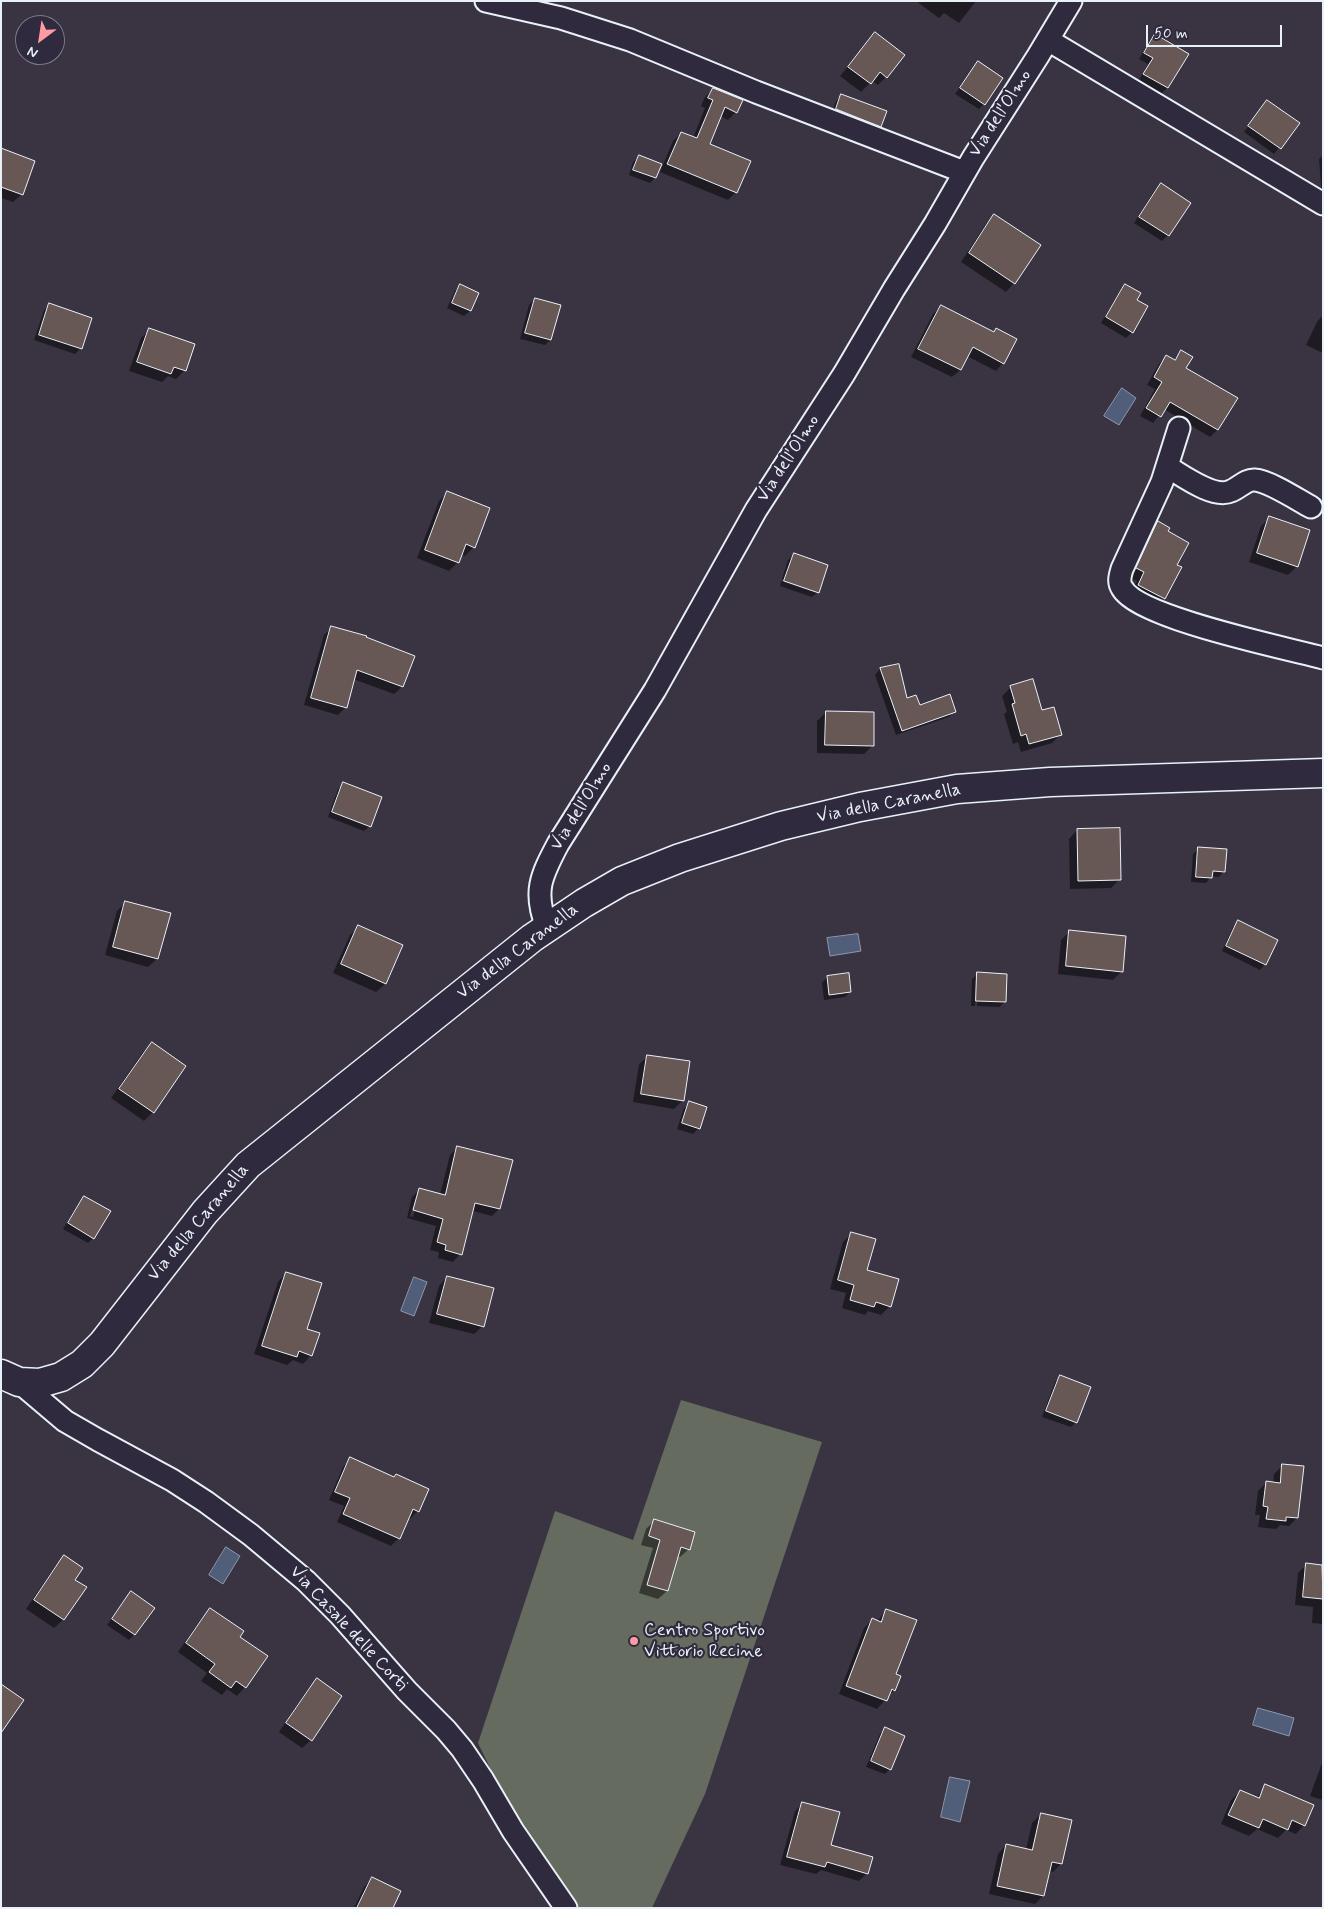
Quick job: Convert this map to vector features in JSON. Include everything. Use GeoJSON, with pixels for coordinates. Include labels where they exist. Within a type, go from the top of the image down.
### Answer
{"type":"FeatureCollection","features":[{"type":"Feature","properties":{"kind":"main road","name":"Via della Caranella"},"geometry":{"type":"LineString","coordinates":[[10,1378],[46,1382],[68,1374],[82,1364],[102,1344],[185,1236],[237,1174],[268,1147],[547,927],[614,885],[661,865],[774,828],[884,802],[958,789],[1019,783],[1323,773]]}},
{"type":"Feature","properties":{"kind":"street"},"geometry":{"type":"LineString","coordinates":[[486,1],[513,4],[630,40],[793,107],[964,172]]}},
{"type":"Feature","properties":{"kind":"street","name":"Via dell'Olmo"},"geometry":{"type":"LineString","coordinates":[[547,927],[540,908],[539,891],[547,867],[558,844],[638,718],[751,518],[844,374],[935,224],[964,172],[1071,1]]}},
{"type":"Feature","properties":{"kind":"street"},"geometry":{"type":"LineString","coordinates":[[1048,40],[1323,204]]}},
{"type":"Feature","properties":{"kind":"street"},"geometry":{"type":"LineString","coordinates":[[1179,428],[1168,467],[1122,570],[1120,583],[1125,592],[1134,600],[1178,620],[1323,658]]}},
{"type":"Feature","properties":{"kind":"street"},"geometry":{"type":"LineString","coordinates":[[1168,467],[1219,493],[1228,493],[1249,481],[1257,480],[1311,507]]}},
{"type":"Feature","properties":{"kind":"street","name":"Via Casale delle Corti"},"geometry":{"type":"LineString","coordinates":[[10,1378],[65,1421],[172,1480],[206,1502],[306,1581],[340,1615],[462,1750],[483,1780],[519,1841],[566,1908]]}},
{"type":"Feature","properties":{"kind":"green space","name":"Centro Sportivo Vittorio Recine"},"geometry":{"type":"Polygon","coordinates":[[[681,1400],[822,1442],[705,1794],[652,1908],[577,1908],[519,1828],[478,1743],[555,1511],[633,1540],[681,1400]]]}},
{"type":"Feature","properties":{"kind":"water"},"geometry":{"type":"Polygon","coordinates":[[[1122,388],[1136,398],[1119,425],[1104,416],[1122,388]]]}},
{"type":"Feature","properties":{"kind":"water"},"geometry":{"type":"Polygon","coordinates":[[[858,934],[861,951],[830,956],[827,938],[858,934]]]}},
{"type":"Feature","properties":{"kind":"water"},"geometry":{"type":"Polygon","coordinates":[[[414,1277],[427,1282],[414,1316],[401,1311],[414,1277]]]}},
{"type":"Feature","properties":{"kind":"water"},"geometry":{"type":"Polygon","coordinates":[[[226,1547],[240,1556],[223,1584],[209,1575],[226,1547]]]}},
{"type":"Feature","properties":{"kind":"water"},"geometry":{"type":"Polygon","coordinates":[[[1258,1708],[1294,1718],[1289,1736],[1253,1725],[1258,1708]]]}},
{"type":"Feature","properties":{"kind":"water"},"geometry":{"type":"Polygon","coordinates":[[[950,1777],[970,1781],[960,1822],[941,1817],[950,1777]]]}},
{"type":"Feature","properties":{"kind":"building"},"geometry":{"type":"Polygon","coordinates":[[[875,32],[905,55],[887,78],[880,72],[871,84],[848,67],[875,32]]]}},
{"type":"Feature","properties":{"kind":"building"},"geometry":{"type":"Polygon","coordinates":[[[1155,34],[1189,54],[1168,88],[1143,74],[1153,58],[1144,53],[1155,34]]]}},
{"type":"Feature","properties":{"kind":"building"},"geometry":{"type":"Polygon","coordinates":[[[978,61],[1003,78],[985,105],[960,88],[978,61]]]}},
{"type":"Feature","properties":{"kind":"building"},"geometry":{"type":"Polygon","coordinates":[[[713,88],[743,100],[737,113],[725,107],[710,144],[751,161],[737,193],[667,164],[681,132],[697,138],[713,100],[708,98],[713,88]]]}},
{"type":"Feature","properties":{"kind":"building"},"geometry":{"type":"Polygon","coordinates":[[[841,94],[887,111],[881,127],[836,109],[841,94]]]}},
{"type":"Feature","properties":{"kind":"building"},"geometry":{"type":"Polygon","coordinates":[[[1267,100],[1300,123],[1281,149],[1248,126],[1267,100]]]}},
{"type":"Feature","properties":{"kind":"building"},"geometry":{"type":"Polygon","coordinates":[[[1,148],[35,161],[23,195],[1,187],[1,148]]]}},
{"type":"Feature","properties":{"kind":"building"},"geometry":{"type":"Polygon","coordinates":[[[639,155],[662,164],[656,178],[633,170],[639,155]]]}},
{"type":"Feature","properties":{"kind":"building"},"geometry":{"type":"Polygon","coordinates":[[[1161,183],[1191,203],[1169,236],[1139,217],[1161,183]]]}},
{"type":"Feature","properties":{"kind":"building"},"geometry":{"type":"Polygon","coordinates":[[[994,214],[1041,245],[1015,284],[969,253],[994,214]]]}},
{"type":"Feature","properties":{"kind":"building"},"geometry":{"type":"Polygon","coordinates":[[[460,284],[479,293],[471,311],[452,303],[460,284]]]}},
{"type":"Feature","properties":{"kind":"building"},"geometry":{"type":"Polygon","coordinates":[[[1125,284],[1141,293],[1137,300],[1148,306],[1133,333],[1106,317],[1125,284]]]}},
{"type":"Feature","properties":{"kind":"building"},"geometry":{"type":"Polygon","coordinates":[[[535,298],[561,305],[551,340],[525,333],[535,298]]]}},
{"type":"Feature","properties":{"kind":"building"},"geometry":{"type":"Polygon","coordinates":[[[49,303],[92,318],[82,349],[39,335],[49,303]]]}},
{"type":"Feature","properties":{"kind":"building"},"geometry":{"type":"Polygon","coordinates":[[[941,305],[994,332],[996,328],[1017,339],[1004,364],[973,347],[961,370],[918,349],[941,305]]]}},
{"type":"Feature","properties":{"kind":"building"},"geometry":{"type":"Polygon","coordinates":[[[149,328],[195,344],[186,371],[174,367],[171,374],[137,362],[149,328]]]}},
{"type":"Feature","properties":{"kind":"building"},"geometry":{"type":"Polygon","coordinates":[[[1181,350],[1193,357],[1186,368],[1238,398],[1218,430],[1170,402],[1161,417],[1146,408],[1162,382],[1154,377],[1166,355],[1175,360],[1181,350]]]}},
{"type":"Feature","properties":{"kind":"building"},"geometry":{"type":"Polygon","coordinates":[[[447,491],[490,508],[475,548],[466,544],[459,563],[425,550],[447,491]]]}},
{"type":"Feature","properties":{"kind":"building"},"geometry":{"type":"Polygon","coordinates":[[[1269,516],[1310,530],[1298,567],[1257,553],[1269,516]]]}},
{"type":"Feature","properties":{"kind":"building"},"geometry":{"type":"Polygon","coordinates":[[[1158,521],[1170,528],[1168,531],[1189,543],[1177,565],[1182,567],[1165,599],[1138,585],[1144,572],[1136,568],[1158,521]]]}},
{"type":"Feature","properties":{"kind":"building"},"geometry":{"type":"Polygon","coordinates":[[[794,553],[828,565],[819,593],[784,581],[794,553]]]}},
{"type":"Feature","properties":{"kind":"building"},"geometry":{"type":"Polygon","coordinates":[[[331,626],[367,636],[415,656],[403,687],[357,670],[347,708],[311,698],[331,626]]]}},
{"type":"Feature","properties":{"kind":"building"},"geometry":{"type":"Polygon","coordinates":[[[899,664],[907,698],[916,695],[920,705],[950,694],[956,712],[902,731],[880,668],[899,664]]]}},
{"type":"Feature","properties":{"kind":"building"},"geometry":{"type":"Polygon","coordinates":[[[1033,679],[1042,710],[1054,707],[1062,735],[1029,744],[1026,734],[1021,736],[1012,704],[1015,703],[1010,686],[1033,679]]]}},
{"type":"Feature","properties":{"kind":"building"},"geometry":{"type":"Polygon","coordinates":[[[826,711],[874,712],[874,746],[825,745],[826,711]]]}},
{"type":"Feature","properties":{"kind":"building"},"geometry":{"type":"Polygon","coordinates":[[[343,782],[382,797],[371,827],[332,812],[343,782]]]}},
{"type":"Feature","properties":{"kind":"building"},"geometry":{"type":"Polygon","coordinates":[[[1120,828],[1121,880],[1078,881],[1077,829],[1120,828]]]}},
{"type":"Feature","properties":{"kind":"building"},"geometry":{"type":"Polygon","coordinates":[[[1198,847],[1227,849],[1225,872],[1213,871],[1212,878],[1196,877],[1198,847]]]}},
{"type":"Feature","properties":{"kind":"building"},"geometry":{"type":"Polygon","coordinates":[[[125,901],[171,913],[158,959],[113,947],[125,901]]]}},
{"type":"Feature","properties":{"kind":"building"},"geometry":{"type":"Polygon","coordinates":[[[1238,920],[1278,940],[1266,965],[1226,946],[1238,920]]]}},
{"type":"Feature","properties":{"kind":"building"},"geometry":{"type":"Polygon","coordinates":[[[358,925],[403,945],[386,984],[341,964],[358,925]]]}},
{"type":"Feature","properties":{"kind":"building"},"geometry":{"type":"Polygon","coordinates":[[[1069,930],[1126,936],[1123,972],[1066,966],[1069,930]]]}},
{"type":"Feature","properties":{"kind":"building"},"geometry":{"type":"Polygon","coordinates":[[[977,972],[1007,974],[1006,1002],[976,1001],[977,972]]]}},
{"type":"Feature","properties":{"kind":"building"},"geometry":{"type":"Polygon","coordinates":[[[849,973],[851,992],[829,995],[827,976],[849,973]]]}},
{"type":"Feature","properties":{"kind":"building"},"geometry":{"type":"Polygon","coordinates":[[[152,1042],[186,1066],[154,1113],[119,1089],[152,1042]]]}},
{"type":"Feature","properties":{"kind":"building"},"geometry":{"type":"Polygon","coordinates":[[[647,1055],[690,1061],[684,1101],[641,1094],[647,1055]]]}},
{"type":"Feature","properties":{"kind":"building"},"geometry":{"type":"Polygon","coordinates":[[[689,1101],[707,1107],[700,1129],[682,1123],[689,1101]]]}},
{"type":"Feature","properties":{"kind":"building"},"geometry":{"type":"Polygon","coordinates":[[[457,1146],[513,1160],[500,1209],[475,1203],[462,1255],[445,1250],[446,1245],[437,1242],[443,1219],[413,1210],[419,1188],[445,1195],[457,1146]]]}},
{"type":"Feature","properties":{"kind":"building"},"geometry":{"type":"Polygon","coordinates":[[[84,1196],[111,1211],[94,1239],[68,1223],[84,1196]]]}},
{"type":"Feature","properties":{"kind":"building"},"geometry":{"type":"Polygon","coordinates":[[[851,1232],[876,1239],[867,1270],[899,1279],[891,1307],[876,1302],[874,1307],[850,1300],[854,1285],[838,1280],[851,1232]]]}},
{"type":"Feature","properties":{"kind":"building"},"geometry":{"type":"Polygon","coordinates":[[[286,1272],[322,1283],[307,1329],[320,1333],[312,1356],[299,1351],[297,1357],[262,1346],[286,1272]]]}},
{"type":"Feature","properties":{"kind":"building"},"geometry":{"type":"Polygon","coordinates":[[[447,1276],[494,1288],[484,1327],[437,1314],[447,1276]]]}},
{"type":"Feature","properties":{"kind":"building"},"geometry":{"type":"Polygon","coordinates":[[[1060,1375],[1091,1387],[1077,1423],[1046,1411],[1060,1375]]]}},
{"type":"Feature","properties":{"kind":"building"},"geometry":{"type":"Polygon","coordinates":[[[350,1457],[394,1477],[396,1474],[429,1489],[419,1512],[413,1509],[400,1539],[343,1514],[350,1498],[335,1492],[350,1457]]]}},
{"type":"Feature","properties":{"kind":"building"},"geometry":{"type":"Polygon","coordinates":[[[1282,1464],[1304,1466],[1298,1518],[1286,1517],[1286,1521],[1266,1519],[1268,1507],[1263,1506],[1266,1481],[1280,1483],[1282,1464]]]}},
{"type":"Feature","properties":{"kind":"building"},"geometry":{"type":"Polygon","coordinates":[[[654,1519],[695,1532],[690,1550],[681,1547],[668,1591],[647,1585],[660,1540],[649,1536],[654,1519]]]}},
{"type":"Feature","properties":{"kind":"building"},"geometry":{"type":"Polygon","coordinates":[[[64,1555],[83,1568],[75,1580],[87,1587],[64,1620],[34,1600],[64,1555]]]}},
{"type":"Feature","properties":{"kind":"building"},"geometry":{"type":"Polygon","coordinates":[[[1306,1563],[1322,1565],[1323,1599],[1303,1597],[1306,1563]]]}},
{"type":"Feature","properties":{"kind":"building"},"geometry":{"type":"Polygon","coordinates":[[[131,1591],[155,1608],[135,1635],[112,1619],[131,1591]]]}},
{"type":"Feature","properties":{"kind":"building"},"geometry":{"type":"Polygon","coordinates":[[[210,1608],[244,1631],[240,1637],[268,1656],[246,1688],[236,1681],[231,1688],[209,1672],[215,1664],[186,1643],[210,1608]]]}},
{"type":"Feature","properties":{"kind":"building"},"geometry":{"type":"Polygon","coordinates":[[[886,1609],[917,1620],[896,1674],[901,1676],[895,1691],[892,1689],[887,1701],[846,1686],[872,1618],[881,1622],[886,1609]]]}},
{"type":"Feature","properties":{"kind":"building"},"geometry":{"type":"Polygon","coordinates":[[[317,1678],[342,1696],[312,1741],[286,1723],[317,1678]]]}},
{"type":"Feature","properties":{"kind":"building"},"geometry":{"type":"Polygon","coordinates":[[[1,1684],[24,1700],[1,1733],[1,1684]]]}},
{"type":"Feature","properties":{"kind":"building"},"geometry":{"type":"Polygon","coordinates":[[[885,1727],[905,1736],[891,1770],[871,1761],[885,1727]]]}},
{"type":"Feature","properties":{"kind":"building"},"geometry":{"type":"Polygon","coordinates":[[[1265,1784],[1314,1805],[1305,1826],[1292,1820],[1288,1830],[1263,1819],[1259,1828],[1228,1815],[1240,1790],[1259,1798],[1265,1784]]]}},
{"type":"Feature","properties":{"kind":"building"},"geometry":{"type":"Polygon","coordinates":[[[802,1802],[840,1812],[831,1845],[873,1857],[868,1874],[827,1862],[825,1867],[787,1857],[802,1802]]]}},
{"type":"Feature","properties":{"kind":"building"},"geometry":{"type":"Polygon","coordinates":[[[1041,1813],[1072,1820],[1062,1864],[1052,1862],[1044,1896],[997,1886],[1006,1844],[1032,1850],[1041,1813]]]}},
{"type":"Feature","properties":{"kind":"building"},"geometry":{"type":"Polygon","coordinates":[[[372,1877],[401,1891],[393,1908],[357,1908],[372,1877]]]}},
{"type":"Feature","properties":{"kind":"place","name":"Centro Sportivo Vittorio Recine"},"geometry":{"type":"Point","coordinates":[634,1641]}}]}
